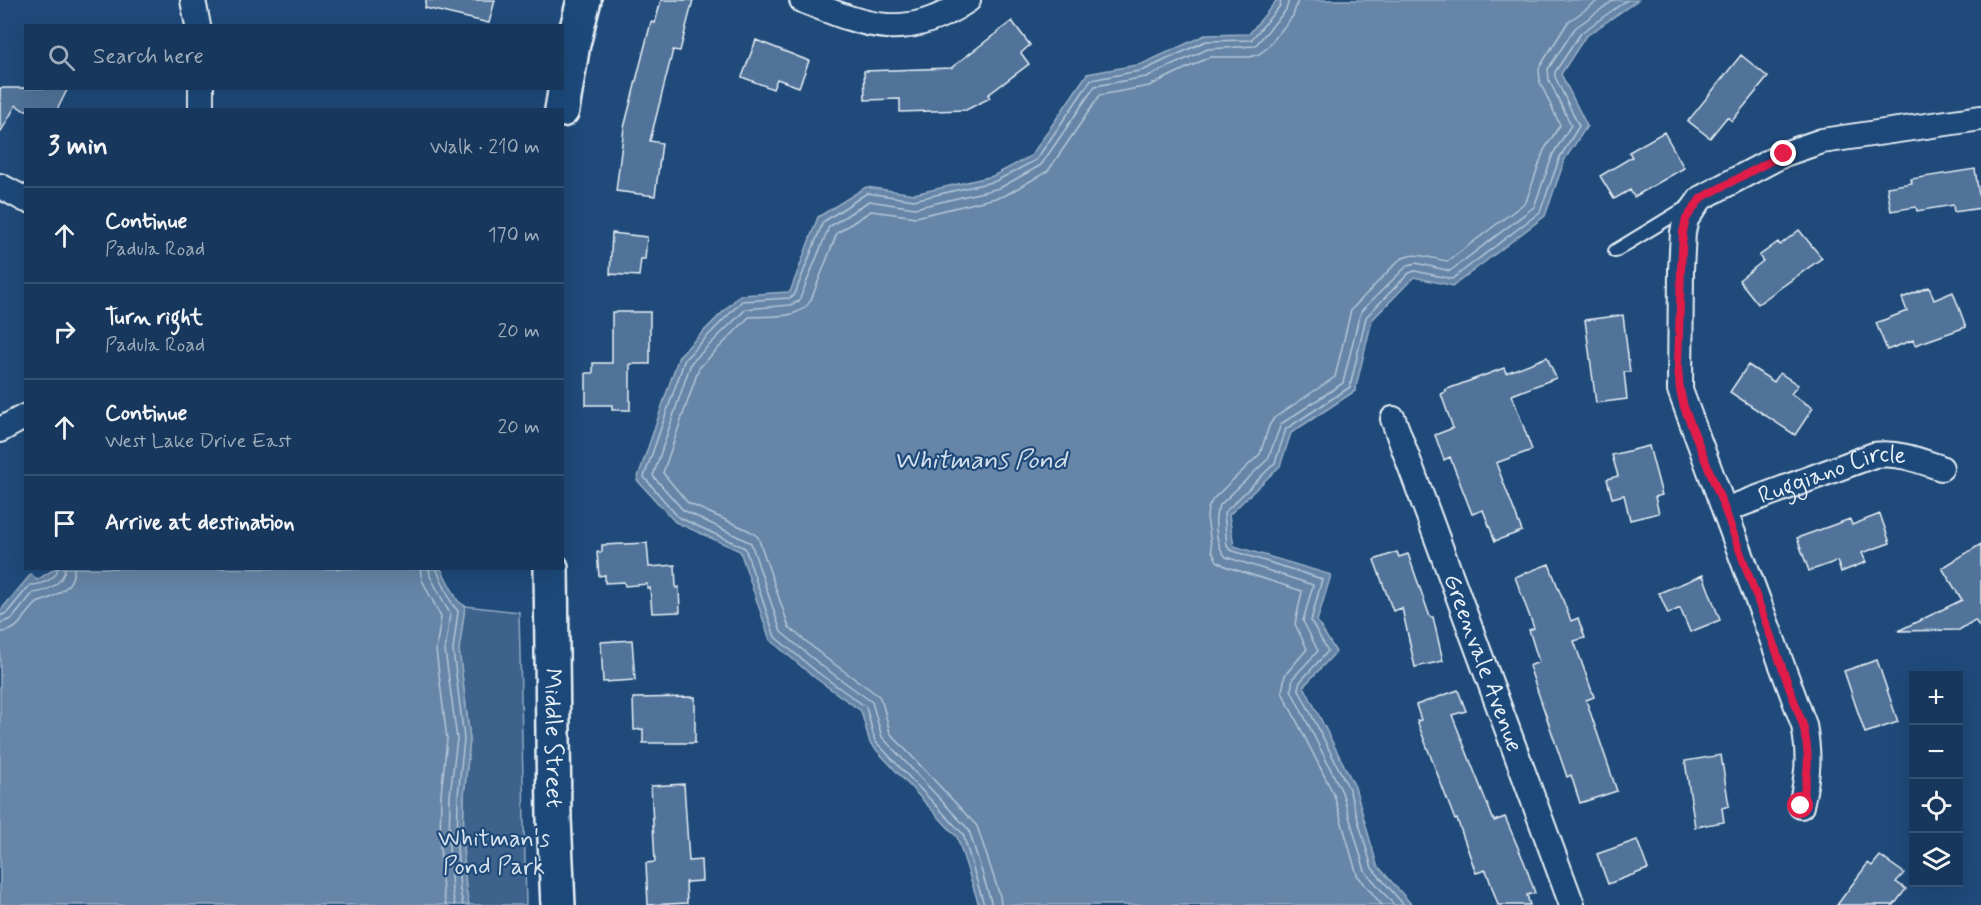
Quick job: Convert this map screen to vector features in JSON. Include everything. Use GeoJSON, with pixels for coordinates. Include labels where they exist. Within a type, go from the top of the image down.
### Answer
{"type":"FeatureCollection","features":[{"type":"Feature","properties":{"kind":"main road"},"geometry":{"type":"LineString","coordinates":[[562,108],[573,44],[584,0]]}},
{"type":"Feature","properties":{"kind":"main road","name":"Middle Street"},"geometry":{"type":"LineString","coordinates":[[551,570],[554,807],[558,905]]}},
{"type":"Feature","properties":{"kind":"street"},"geometry":{"type":"LineString","coordinates":[[193,0],[198,24]]}},
{"type":"Feature","properties":{"kind":"street"},"geometry":{"type":"LineString","coordinates":[[802,0],[853,21],[875,26],[898,27],[923,23],[946,14],[968,0]]}},
{"type":"Feature","properties":{"kind":"street"},"geometry":{"type":"LineString","coordinates":[[201,90],[201,108]]}},
{"type":"Feature","properties":{"kind":"street"},"geometry":{"type":"LineString","coordinates":[[1801,806],[1809,770],[1808,746],[1803,725],[1725,510],[1684,407],[1680,390],[1678,368],[1683,232],[1689,214],[1701,198],[1801,146],[1981,118]]}},
{"type":"Feature","properties":{"kind":"street"},"geometry":{"type":"LineString","coordinates":[[0,186],[24,199]]}},
{"type":"Feature","properties":{"kind":"street"},"geometry":{"type":"LineString","coordinates":[[0,430],[24,417]]}},
{"type":"Feature","properties":{"kind":"street","name":"Greenvale Avenue"},"geometry":{"type":"LineString","coordinates":[[1393,419],[1572,905]]}},
{"type":"Feature","properties":{"kind":"street","name":"Ruggiano Circle"},"geometry":{"type":"LineString","coordinates":[[1725,510],[1874,455],[1892,453],[1941,468]]}},
{"type":"Feature","properties":{"kind":"lane"},"geometry":{"type":"LineString","coordinates":[[1615,251],[1701,198]]}},
{"type":"Feature","properties":{"kind":"green space","name":"Whitman's Pond Park"},"geometry":{"type":"Polygon","coordinates":[[[465,606],[519,612],[526,905],[469,905],[463,847],[464,796],[470,739],[459,650],[465,606]]]}},
{"type":"Feature","properties":{"kind":"water","name":"Whitmans Pond"},"geometry":{"type":"Polygon","coordinates":[[[1277,0],[1638,0],[1585,37],[1561,74],[1587,126],[1565,159],[1545,216],[1453,286],[1414,277],[1372,320],[1355,391],[1291,433],[1280,466],[1229,515],[1234,546],[1331,575],[1317,621],[1336,652],[1304,686],[1355,787],[1377,865],[1412,905],[979,905],[957,837],[870,743],[861,711],[814,677],[770,640],[740,551],[675,522],[637,480],[679,356],[740,295],[790,292],[818,217],[866,187],[914,194],[993,176],[1031,156],[1087,74],[1142,64],[1205,35],[1249,34],[1277,0]]]}},
{"type":"Feature","properties":{"kind":"water"},"geometry":{"type":"Polygon","coordinates":[[[53,570],[442,570],[458,601],[465,606],[459,650],[470,739],[464,795],[463,847],[469,905],[0,905],[0,611],[31,574],[37,580],[53,570]]]}},
{"type":"Feature","properties":{"kind":"building"},"geometry":{"type":"Polygon","coordinates":[[[426,0],[495,0],[489,23],[425,8],[426,0]]]}},
{"type":"Feature","properties":{"kind":"building"},"geometry":{"type":"Polygon","coordinates":[[[661,0],[693,0],[680,51],[673,50],[650,141],[662,143],[655,196],[616,191],[624,128],[651,22],[655,23],[661,0]]]}},
{"type":"Feature","properties":{"kind":"building"},"geometry":{"type":"Polygon","coordinates":[[[1012,21],[1030,45],[1021,53],[1029,64],[988,95],[990,98],[966,110],[900,112],[900,99],[865,100],[864,71],[951,68],[1012,21]]]}},
{"type":"Feature","properties":{"kind":"building"},"geometry":{"type":"Polygon","coordinates":[[[756,40],[809,61],[799,87],[777,79],[773,89],[742,77],[756,40]]]}},
{"type":"Feature","properties":{"kind":"building"},"geometry":{"type":"Polygon","coordinates":[[[1741,55],[1768,77],[1732,121],[1727,117],[1710,138],[1688,121],[1741,55]]]}},
{"type":"Feature","properties":{"kind":"building"},"geometry":{"type":"Polygon","coordinates":[[[0,88],[67,90],[58,108],[24,108],[23,110],[16,105],[0,133],[0,88]]]}},
{"type":"Feature","properties":{"kind":"building"},"geometry":{"type":"Polygon","coordinates":[[[1664,132],[1684,168],[1634,197],[1630,190],[1614,199],[1600,176],[1632,157],[1629,152],[1664,132]]]}},
{"type":"Feature","properties":{"kind":"building"},"geometry":{"type":"Polygon","coordinates":[[[1975,169],[1981,208],[1954,212],[1953,205],[1917,211],[1916,207],[1891,211],[1887,187],[1912,183],[1911,179],[1975,169]]]}},
{"type":"Feature","properties":{"kind":"building"},"geometry":{"type":"Polygon","coordinates":[[[1799,230],[1822,258],[1758,304],[1739,280],[1763,261],[1759,256],[1778,242],[1780,245],[1799,230]]]}},
{"type":"Feature","properties":{"kind":"building"},"geometry":{"type":"Polygon","coordinates":[[[612,233],[647,237],[645,259],[641,259],[639,276],[610,274],[612,233]]]}},
{"type":"Feature","properties":{"kind":"building"},"geometry":{"type":"Polygon","coordinates":[[[1929,287],[1934,300],[1953,292],[1966,327],[1915,345],[1913,340],[1887,350],[1876,323],[1907,311],[1902,298],[1929,287]]]}},
{"type":"Feature","properties":{"kind":"building"},"geometry":{"type":"Polygon","coordinates":[[[612,312],[650,312],[650,364],[630,364],[630,410],[612,410],[612,405],[586,405],[586,373],[593,373],[593,363],[612,363],[612,312]]]}},
{"type":"Feature","properties":{"kind":"building"},"geometry":{"type":"Polygon","coordinates":[[[1623,315],[1630,372],[1624,372],[1627,399],[1596,403],[1585,320],[1623,315]]]}},
{"type":"Feature","properties":{"kind":"building"},"geometry":{"type":"Polygon","coordinates":[[[1547,357],[1556,378],[1512,395],[1532,450],[1496,463],[1522,531],[1495,541],[1483,510],[1472,514],[1450,457],[1444,460],[1435,435],[1453,428],[1441,394],[1446,392],[1445,390],[1504,368],[1506,373],[1547,357]]]}},
{"type":"Feature","properties":{"kind":"building"},"geometry":{"type":"Polygon","coordinates":[[[1748,365],[1774,382],[1780,373],[1798,385],[1791,394],[1813,408],[1795,435],[1730,392],[1748,365]]]}},
{"type":"Feature","properties":{"kind":"building"},"geometry":{"type":"Polygon","coordinates":[[[1649,446],[1662,495],[1655,497],[1659,513],[1630,520],[1624,495],[1612,498],[1607,479],[1618,476],[1612,455],[1649,446]]]}},
{"type":"Feature","properties":{"kind":"building"},"geometry":{"type":"Polygon","coordinates":[[[1880,514],[1890,543],[1862,553],[1866,562],[1841,572],[1837,561],[1809,571],[1797,538],[1850,519],[1852,525],[1880,514]]]}},
{"type":"Feature","properties":{"kind":"building"},"geometry":{"type":"Polygon","coordinates":[[[647,543],[649,567],[675,565],[680,612],[652,613],[650,588],[647,588],[647,584],[625,586],[624,582],[605,583],[605,575],[599,576],[597,552],[602,552],[602,545],[647,543]]]}},
{"type":"Feature","properties":{"kind":"building"},"geometry":{"type":"Polygon","coordinates":[[[1981,544],[1981,629],[1975,620],[1959,630],[1898,631],[1962,600],[1942,568],[1981,544]]]}},
{"type":"Feature","properties":{"kind":"building"},"geometry":{"type":"Polygon","coordinates":[[[1397,552],[1399,557],[1408,554],[1430,617],[1433,617],[1443,661],[1415,667],[1402,608],[1393,611],[1374,560],[1397,552]]]}},
{"type":"Feature","properties":{"kind":"building"},"geometry":{"type":"Polygon","coordinates":[[[1549,564],[1571,621],[1578,618],[1585,638],[1574,641],[1594,697],[1586,700],[1617,791],[1580,803],[1571,775],[1567,777],[1529,666],[1539,662],[1529,630],[1534,628],[1515,577],[1549,564]]]}},
{"type":"Feature","properties":{"kind":"building"},"geometry":{"type":"Polygon","coordinates":[[[1703,575],[1720,620],[1690,632],[1680,608],[1668,614],[1659,593],[1703,575]]]}},
{"type":"Feature","properties":{"kind":"building"},"geometry":{"type":"Polygon","coordinates":[[[632,640],[635,680],[603,682],[601,642],[632,640]]]}},
{"type":"Feature","properties":{"kind":"building"},"geometry":{"type":"Polygon","coordinates":[[[1877,660],[1898,722],[1865,733],[1844,671],[1877,660]]]}},
{"type":"Feature","properties":{"kind":"building"},"geometry":{"type":"Polygon","coordinates":[[[1458,690],[1466,711],[1452,715],[1494,821],[1505,817],[1525,864],[1535,893],[1527,895],[1530,905],[1498,905],[1486,870],[1476,873],[1457,819],[1455,820],[1417,721],[1421,720],[1416,705],[1458,690]]]}},
{"type":"Feature","properties":{"kind":"building"},"geometry":{"type":"Polygon","coordinates":[[[695,697],[695,743],[643,743],[643,729],[634,730],[633,698],[695,697]]]}},
{"type":"Feature","properties":{"kind":"building"},"geometry":{"type":"Polygon","coordinates":[[[1721,755],[1729,806],[1722,808],[1724,822],[1695,827],[1685,761],[1721,755]]]}},
{"type":"Feature","properties":{"kind":"building"},"geometry":{"type":"Polygon","coordinates":[[[684,784],[689,861],[701,860],[702,881],[686,882],[687,903],[648,905],[646,863],[655,862],[651,786],[684,784]]]}},
{"type":"Feature","properties":{"kind":"building"},"geometry":{"type":"Polygon","coordinates":[[[1637,840],[1648,869],[1608,884],[1597,854],[1637,840]]]}},
{"type":"Feature","properties":{"kind":"building"},"geometry":{"type":"Polygon","coordinates":[[[1880,856],[1904,873],[1896,882],[1906,889],[1894,905],[1837,905],[1868,863],[1872,866],[1880,856]]]}},
{"type":"Feature","properties":{"kind":"route"},"geometry":{"type":"LineString","coordinates":[[1784,154],[1701,198],[1686,219],[1683,232],[1678,368],[1684,407],[1725,510],[1803,725],[1808,746],[1809,770],[1801,806]]}}]}
